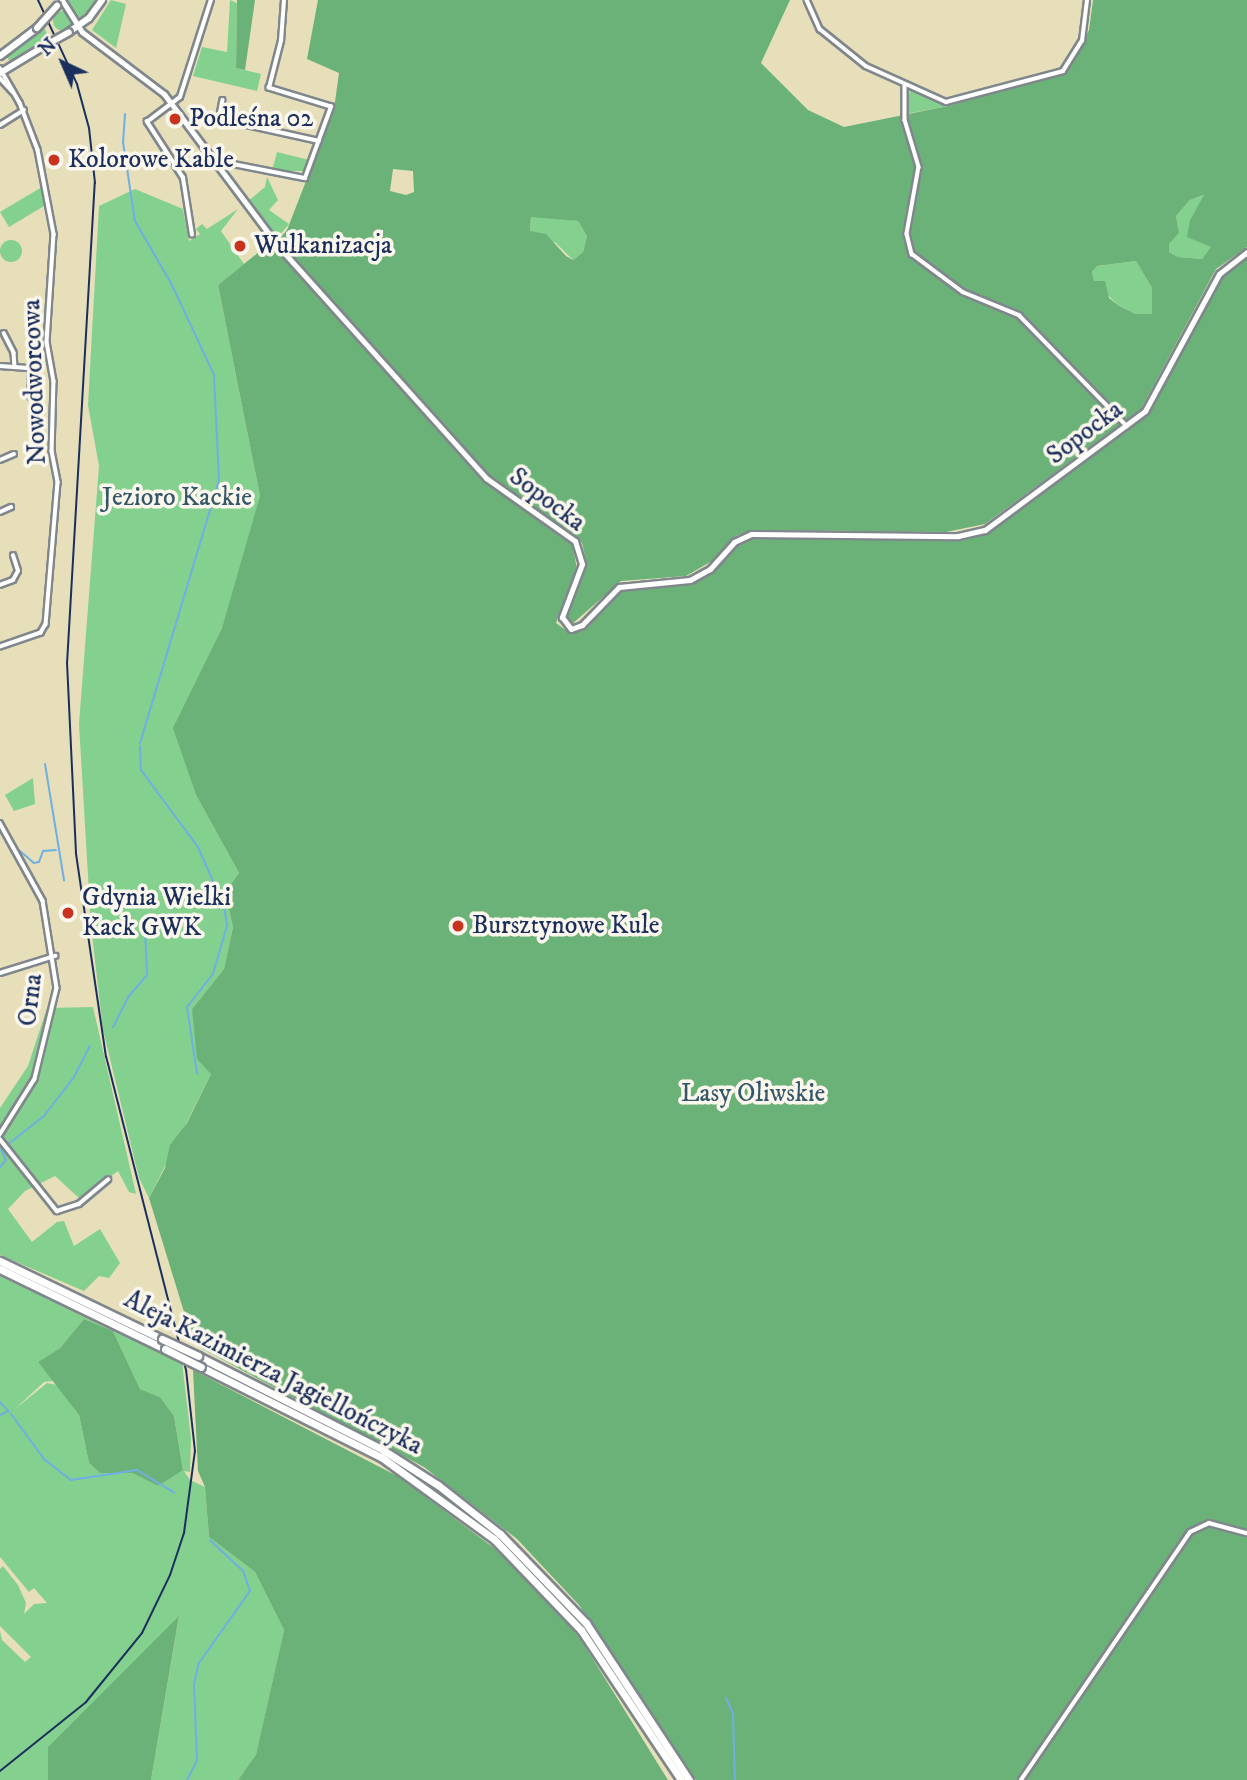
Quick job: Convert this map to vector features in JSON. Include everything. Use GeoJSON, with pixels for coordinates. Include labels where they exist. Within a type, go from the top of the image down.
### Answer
{"type":"FeatureCollection","features":[{"type":"Feature","properties":{"kind":"highway","name":"Aleja Kazimierza Jagiellończyka"},"geometry":{"type":"LineString","coordinates":[[0,1261],[198,1356],[383,1450],[438,1485],[500,1534],[594,1634],[689,1780]]}},
{"type":"Feature","properties":{"kind":"highway","name":"Aleja Kazimierza Jagiellończyka"},"geometry":{"type":"LineString","coordinates":[[0,1269],[381,1457],[494,1539],[581,1629],[681,1780]]}},
{"type":"Feature","properties":{"kind":"main road"},"geometry":{"type":"LineString","coordinates":[[1,73],[78,27],[102,0]]}},
{"type":"Feature","properties":{"kind":"main road"},"geometry":{"type":"LineString","coordinates":[[0,56],[37,28],[60,2]]}},
{"type":"Feature","properties":{"kind":"main road","name":"Sopocka"},"geometry":{"type":"LineString","coordinates":[[60,2],[78,27],[157,87],[284,254],[485,478],[575,541],[582,564],[562,617],[571,629],[582,625],[619,587],[684,582],[704,573],[734,542],[751,534],[980,533],[1127,426],[1152,403],[1219,274],[1247,252]]}},
{"type":"Feature","properties":{"kind":"street"},"geometry":{"type":"LineString","coordinates":[[192,235],[183,178],[147,122],[172,105],[181,95],[211,0]]}},
{"type":"Feature","properties":{"kind":"street"},"geometry":{"type":"LineString","coordinates":[[211,161],[218,158],[261,173],[305,178],[329,104],[269,88],[281,41],[284,0]]}},
{"type":"Feature","properties":{"kind":"street"},"geometry":{"type":"LineString","coordinates":[[807,0],[820,29],[866,66],[905,85],[953,102],[999,85],[1063,71],[1082,41],[1087,0]]}},
{"type":"Feature","properties":{"kind":"street","name":"Nowodworcowa"},"geometry":{"type":"LineString","coordinates":[[1,73],[13,92]]}},
{"type":"Feature","properties":{"kind":"street","name":"Nowodworcowa"},"geometry":{"type":"LineString","coordinates":[[0,647],[41,633],[46,624],[58,482],[52,450],[54,381],[47,342],[54,234],[42,166],[24,110],[1,73]]}},
{"type":"Feature","properties":{"kind":"street"},"geometry":{"type":"LineString","coordinates":[[905,85],[905,120],[919,167],[908,223],[912,254],[963,292],[1019,315],[1127,426]]}},
{"type":"Feature","properties":{"kind":"street"},"geometry":{"type":"LineString","coordinates":[[223,100],[220,114],[229,121],[319,141]]}},
{"type":"Feature","properties":{"kind":"street"},"geometry":{"type":"LineString","coordinates":[[0,125],[24,110]]}},
{"type":"Feature","properties":{"kind":"street"},"geometry":{"type":"LineString","coordinates":[[4,333],[14,353],[15,366]]}},
{"type":"Feature","properties":{"kind":"street"},"geometry":{"type":"LineString","coordinates":[[0,366],[31,368],[31,397]]}},
{"type":"Feature","properties":{"kind":"street"},"geometry":{"type":"LineString","coordinates":[[0,460],[14,454]]}},
{"type":"Feature","properties":{"kind":"street"},"geometry":{"type":"LineString","coordinates":[[0,512],[11,508]]}},
{"type":"Feature","properties":{"kind":"street"},"geometry":{"type":"LineString","coordinates":[[0,585],[13,580],[18,571],[13,556]]}},
{"type":"Feature","properties":{"kind":"street"},"geometry":{"type":"LineString","coordinates":[[0,823],[43,901],[55,957]]}},
{"type":"Feature","properties":{"kind":"street","name":"Orna"},"geometry":{"type":"LineString","coordinates":[[0,972],[55,957],[57,988],[51,1024],[34,1079],[0,1137],[57,1211],[79,1203],[108,1180]]}},
{"type":"Feature","properties":{"kind":"street"},"geometry":{"type":"LineString","coordinates":[[1021,1780],[1190,1532],[1209,1524],[1247,1533]]}},
{"type":"Feature","properties":{"kind":"green space"},"geometry":{"type":"Polygon","coordinates":[[[68,0],[99,0],[81,20],[68,0]]]}},
{"type":"Feature","properties":{"kind":"green space"},"geometry":{"type":"Polygon","coordinates":[[[111,0],[126,4],[116,48],[92,30],[111,0]]]}},
{"type":"Feature","properties":{"kind":"green space"},"geometry":{"type":"Polygon","coordinates":[[[230,0],[237,3],[236,68],[261,74],[257,91],[193,76],[202,47],[227,52],[230,0]]]}},
{"type":"Feature","properties":{"kind":"green space"},"geometry":{"type":"Polygon","coordinates":[[[237,0],[255,0],[245,70],[236,68],[237,0]]]}},
{"type":"Feature","properties":{"kind":"green space"},"geometry":{"type":"Polygon","coordinates":[[[318,0],[790,0],[761,63],[808,110],[844,127],[948,106],[1065,73],[1089,30],[1093,0],[1247,0],[1247,247],[1216,269],[1141,409],[985,524],[946,532],[752,530],[736,536],[712,561],[686,576],[621,581],[571,625],[566,617],[587,564],[582,543],[487,475],[278,240],[287,230],[334,109],[339,73],[307,59],[318,0]],[[393,169],[390,191],[406,195],[414,192],[413,171],[393,169]],[[1204,195],[1190,200],[1176,216],[1179,233],[1169,244],[1169,252],[1178,257],[1202,259],[1211,247],[1187,237],[1190,220],[1204,195]],[[531,217],[530,231],[546,234],[573,260],[583,252],[587,236],[578,221],[531,217]],[[1136,261],[1097,266],[1092,272],[1094,281],[1105,281],[1109,298],[1136,314],[1152,314],[1152,288],[1136,261]]]}},
{"type":"Feature","properties":{"kind":"green space"},"geometry":{"type":"Polygon","coordinates":[[[63,11],[70,14],[73,21],[70,28],[63,31],[56,28],[53,21],[56,14],[63,11]]]}},
{"type":"Feature","properties":{"kind":"green space"},"geometry":{"type":"Polygon","coordinates":[[[43,26],[50,39],[11,63],[6,56],[43,26]]]}},
{"type":"Feature","properties":{"kind":"green space"},"geometry":{"type":"Polygon","coordinates":[[[910,89],[948,106],[906,114],[910,89]]]}},
{"type":"Feature","properties":{"kind":"green space"},"geometry":{"type":"Polygon","coordinates":[[[277,152],[309,160],[305,171],[272,171],[277,152]]]}},
{"type":"Feature","properties":{"kind":"green space"},"geometry":{"type":"Polygon","coordinates":[[[267,177],[278,200],[269,210],[289,224],[278,237],[247,202],[265,187],[267,177]]]}},
{"type":"Feature","properties":{"kind":"green space"},"geometry":{"type":"Polygon","coordinates":[[[42,187],[44,206],[9,227],[0,212],[42,187]]]}},
{"type":"Feature","properties":{"kind":"green space","name":"Jezioro Kackie"},"geometry":{"type":"Polygon","coordinates":[[[135,189],[183,209],[189,241],[200,234],[196,229],[202,224],[207,229],[238,209],[221,231],[244,264],[218,285],[260,496],[244,566],[222,628],[174,728],[196,795],[239,873],[225,892],[233,927],[224,969],[192,1009],[211,1074],[149,1198],[139,1178],[103,1030],[91,926],[79,724],[99,466],[88,405],[99,206],[135,189]]]}},
{"type":"Feature","properties":{"kind":"green space"},"geometry":{"type":"Polygon","coordinates":[[[1205,195],[1190,220],[1197,240],[1212,247],[1202,259],[1178,257],[1169,252],[1169,244],[1179,233],[1176,216],[1190,200],[1205,195]]]}},
{"type":"Feature","properties":{"kind":"green space"},"geometry":{"type":"Polygon","coordinates":[[[531,216],[578,221],[587,236],[583,252],[573,260],[556,243],[530,232],[531,216]]]}},
{"type":"Feature","properties":{"kind":"green space"},"geometry":{"type":"Polygon","coordinates":[[[11,240],[19,243],[22,251],[19,259],[11,262],[3,259],[0,251],[3,243],[11,240]]]}},
{"type":"Feature","properties":{"kind":"green space","name":"Lasy Oliwskie"},"geometry":{"type":"Polygon","coordinates":[[[270,243],[483,480],[572,543],[577,569],[556,623],[571,634],[581,630],[622,590],[690,584],[714,571],[739,544],[751,538],[957,541],[989,533],[1148,413],[1220,280],[1247,256],[1247,1780],[696,1780],[579,1605],[517,1539],[424,1467],[202,1349],[192,1338],[149,1198],[165,1168],[170,1145],[187,1123],[211,1074],[197,1059],[192,1009],[224,969],[233,927],[225,892],[239,873],[196,795],[173,728],[222,628],[260,496],[218,285],[270,243]]]}},
{"type":"Feature","properties":{"kind":"green space"},"geometry":{"type":"Polygon","coordinates":[[[1136,261],[1152,288],[1153,314],[1136,314],[1119,306],[1094,282],[1092,272],[1097,266],[1136,261]]]}},
{"type":"Feature","properties":{"kind":"green space"},"geometry":{"type":"Polygon","coordinates":[[[33,778],[35,804],[14,811],[5,795],[33,778]]]}},
{"type":"Feature","properties":{"kind":"green space"},"geometry":{"type":"Polygon","coordinates":[[[93,1007],[136,1194],[129,1192],[118,1171],[80,1199],[55,1176],[25,1191],[8,1209],[32,1242],[57,1222],[64,1221],[74,1246],[100,1229],[120,1263],[109,1278],[99,1276],[84,1291],[0,1255],[0,1108],[28,1066],[47,1008],[93,1007]]]}},
{"type":"Feature","properties":{"kind":"green space"},"geometry":{"type":"Polygon","coordinates":[[[0,1276],[182,1362],[191,1438],[190,1472],[184,1471],[190,1480],[205,1487],[209,1537],[255,1572],[284,1630],[256,1756],[238,1780],[151,1780],[179,1617],[48,1747],[48,1780],[0,1780],[0,1631],[2,1640],[25,1662],[31,1657],[0,1626],[0,1569],[3,1566],[18,1585],[26,1603],[24,1614],[34,1604],[47,1603],[34,1588],[29,1592],[0,1557],[0,1276]],[[84,1319],[60,1348],[38,1362],[53,1381],[44,1382],[15,1409],[47,1383],[57,1385],[79,1415],[89,1463],[100,1473],[132,1473],[158,1486],[183,1469],[174,1416],[160,1397],[140,1389],[113,1331],[84,1319]]]}},
{"type":"Feature","properties":{"kind":"green space"},"geometry":{"type":"Polygon","coordinates":[[[84,1319],[113,1331],[140,1389],[160,1397],[174,1416],[183,1470],[158,1486],[132,1473],[100,1473],[89,1463],[79,1415],[38,1362],[60,1348],[84,1319]]]}},
{"type":"Feature","properties":{"kind":"green space"},"geometry":{"type":"Polygon","coordinates":[[[193,1370],[399,1477],[494,1548],[549,1601],[581,1640],[668,1780],[238,1780],[256,1755],[284,1630],[255,1572],[209,1537],[205,1487],[198,1471],[193,1370]]]}},
{"type":"Feature","properties":{"kind":"green space"},"geometry":{"type":"Polygon","coordinates":[[[179,1616],[151,1780],[48,1780],[48,1747],[179,1616]]]}},
{"type":"Feature","properties":{"kind":"waterway"},"geometry":{"type":"LineString","coordinates":[[125,114],[123,142],[135,221],[171,283],[214,375],[219,480],[140,743]]}},
{"type":"Feature","properties":{"kind":"waterway"},"geometry":{"type":"LineString","coordinates":[[140,746],[141,770],[198,847],[224,906],[227,926],[213,974],[187,1007],[197,1073]]}},
{"type":"Feature","properties":{"kind":"waterway"},"geometry":{"type":"LineString","coordinates":[[45,764],[64,880]]}},
{"type":"Feature","properties":{"kind":"waterway"},"geometry":{"type":"LineString","coordinates":[[20,851],[34,863],[39,862],[43,851],[56,850]]}},
{"type":"Feature","properties":{"kind":"waterway"},"geometry":{"type":"LineString","coordinates":[[113,1027],[128,997],[147,975],[145,931]]}},
{"type":"Feature","properties":{"kind":"waterway"},"geometry":{"type":"LineString","coordinates":[[7,1145],[44,1116],[74,1077],[90,1046]]}},
{"type":"Feature","properties":{"kind":"waterway"},"geometry":{"type":"LineString","coordinates":[[0,1167],[6,1160],[1,1149]]}},
{"type":"Feature","properties":{"kind":"waterway"},"geometry":{"type":"LineString","coordinates":[[0,1402],[9,1412]]}},
{"type":"Feature","properties":{"kind":"waterway"},"geometry":{"type":"LineString","coordinates":[[0,1415],[6,1412]]}},
{"type":"Feature","properties":{"kind":"waterway"},"geometry":{"type":"LineString","coordinates":[[11,1414],[44,1459],[71,1480],[137,1470],[175,1493]]}},
{"type":"Feature","properties":{"kind":"waterway"},"geometry":{"type":"LineString","coordinates":[[187,1780],[197,1760],[194,1684],[199,1663],[250,1591],[243,1571],[210,1540]]}},
{"type":"Feature","properties":{"kind":"waterway"},"geometry":{"type":"LineString","coordinates":[[726,1698],[733,1714],[735,1780]]}},
{"type":"Feature","properties":{"kind":"railway"},"geometry":{"type":"LineString","coordinates":[[0,1771],[86,1702],[142,1633],[170,1575],[184,1533],[195,1451],[186,1370],[106,1057],[76,853],[67,664],[95,183],[89,128],[77,84],[38,0]]}},
{"type":"Feature","properties":{"kind":"place","name":"Podleśna 02"},"geometry":{"type":"Point","coordinates":[175,119]}},
{"type":"Feature","properties":{"kind":"place","name":"Kolorowe Kable"},"geometry":{"type":"Point","coordinates":[54,160]}},
{"type":"Feature","properties":{"kind":"place","name":"Wulkanizacja"},"geometry":{"type":"Point","coordinates":[240,246]}},
{"type":"Feature","properties":{"kind":"place","name":"Gdynia Wielki Kack GWK"},"geometry":{"type":"Point","coordinates":[68,913]}},
{"type":"Feature","properties":{"kind":"place","name":"Bursztynowe Kule"},"geometry":{"type":"Point","coordinates":[458,926]}}]}
